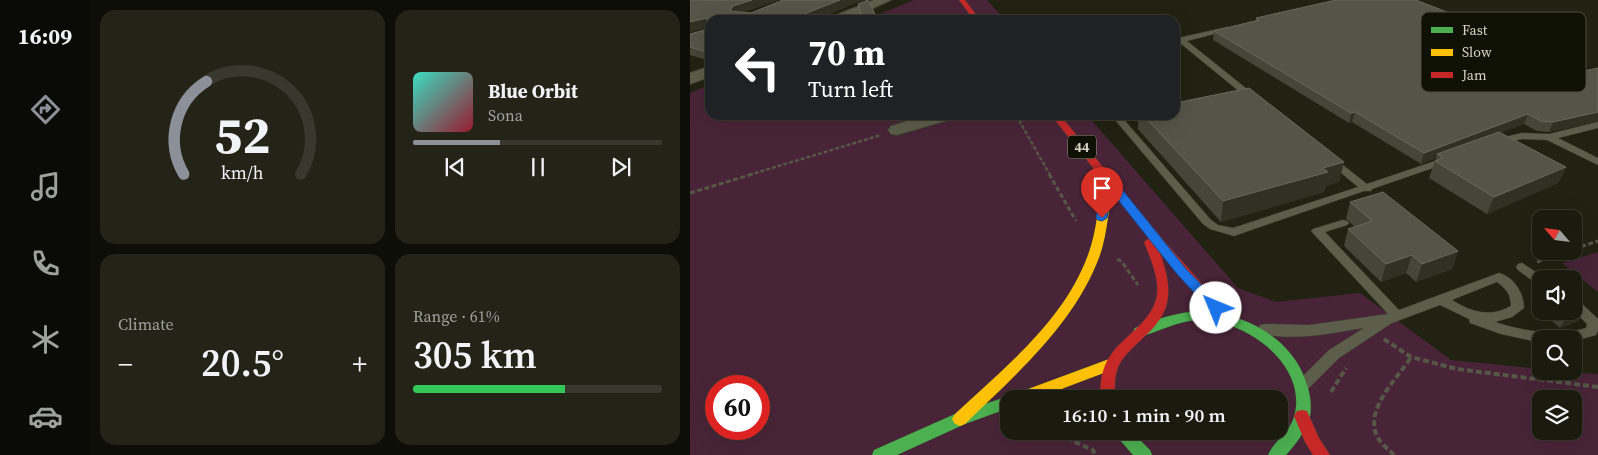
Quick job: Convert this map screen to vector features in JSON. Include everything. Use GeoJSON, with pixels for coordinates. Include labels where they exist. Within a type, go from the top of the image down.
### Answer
{"type":"FeatureCollection","features":[{"type":"Feature","properties":{"kind":"main road"},"geometry":{"type":"LineString","coordinates":[[962,0],[973,15]]}},
{"type":"Feature","properties":{"kind":"main road","name":"44"},"geometry":{"type":"LineString","coordinates":[[1059,120],[1182,272],[1228,320]]}},
{"type":"Feature","properties":{"kind":"main road"},"geometry":{"type":"LineString","coordinates":[[960,419],[1039,341],[1070,302],[1094,255],[1108,180]]}},
{"type":"Feature","properties":{"kind":"main road","name":"44"},"geometry":{"type":"LineString","coordinates":[[1107,390],[1107,378],[1112,364],[1128,342],[1158,313],[1162,293],[1162,276],[1143,222]]}},
{"type":"Feature","properties":{"kind":"main road","name":"44"},"geometry":{"type":"LineString","coordinates":[[1140,332],[1176,318],[1210,316],[1247,326],[1266,337],[1280,348],[1290,360],[1302,386],[1302,416],[1313,442],[1322,455]]}},
{"type":"Feature","properties":{"kind":"main road"},"geometry":{"type":"LineString","coordinates":[[1041,390],[1112,364]]}},
{"type":"Feature","properties":{"kind":"main road"},"geometry":{"type":"LineString","coordinates":[[880,455],[960,419],[1000,405]]}},
{"type":"Feature","properties":{"kind":"main road"},"geometry":{"type":"LineString","coordinates":[[960,419],[1000,414]]}},
{"type":"Feature","properties":{"kind":"main road","name":"44"},"geometry":{"type":"LineString","coordinates":[[1276,455],[1290,441],[1302,416]]}},
{"type":"Feature","properties":{"kind":"main road"},"geometry":{"type":"LineString","coordinates":[[1126,440],[1133,451],[1144,455]]}},
{"type":"Feature","properties":{"kind":"street"},"geometry":{"type":"LineString","coordinates":[[848,15],[885,0]]}},
{"type":"Feature","properties":{"kind":"street"},"geometry":{"type":"LineString","coordinates":[[690,79],[705,73]]}},
{"type":"Feature","properties":{"kind":"street"},"geometry":{"type":"LineString","coordinates":[[897,130],[930,120]]}},
{"type":"Feature","properties":{"kind":"lane"},"geometry":{"type":"LineString","coordinates":[[1180,41],[1235,27]]}},
{"type":"Feature","properties":{"kind":"lane"},"geometry":{"type":"LineString","coordinates":[[1180,43],[1259,102]]}},
{"type":"Feature","properties":{"kind":"lane"},"geometry":{"type":"LineString","coordinates":[[1119,120],[1207,222],[1222,230],[1234,232],[1367,189],[1460,155]]}},
{"type":"Feature","properties":{"kind":"lane"},"geometry":{"type":"LineString","coordinates":[[1487,145],[1522,136],[1549,137],[1598,125]]}},
{"type":"Feature","properties":{"kind":"lane"},"geometry":{"type":"LineString","coordinates":[[1549,137],[1598,162]]}},
{"type":"Feature","properties":{"kind":"lane"},"geometry":{"type":"LineString","coordinates":[[1321,152],[1367,189]]}},
{"type":"Feature","properties":{"kind":"lane"},"geometry":{"type":"LineString","coordinates":[[1343,223],[1317,231],[1392,318]]}},
{"type":"Feature","properties":{"kind":"lane"},"geometry":{"type":"LineString","coordinates":[[1522,267],[1532,274]]}},
{"type":"Feature","properties":{"kind":"lane"},"geometry":{"type":"LineString","coordinates":[[1302,386],[1334,354],[1392,318],[1499,277],[1514,289],[1518,299],[1517,308],[1509,314],[1496,318],[1479,318],[1462,314]]}},
{"type":"Feature","properties":{"kind":"lane"},"geometry":{"type":"LineString","coordinates":[[1441,299],[1462,314],[1486,325],[1510,332],[1550,336],[1583,335],[1591,331],[1594,323],[1582,312]]}},
{"type":"Feature","properties":{"kind":"lane"},"geometry":{"type":"LineString","coordinates":[[1247,326],[1283,332],[1314,330],[1392,318]]}},
{"type":"Feature","properties":{"kind":"path"},"geometry":{"type":"LineString","coordinates":[[690,193],[897,130]]}},
{"type":"Feature","properties":{"kind":"path"},"geometry":{"type":"LineString","coordinates":[[1582,246],[1598,241]]}},
{"type":"Feature","properties":{"kind":"path"},"geometry":{"type":"LineString","coordinates":[[1371,330],[1410,358],[1457,369],[1598,387]]}},
{"type":"Feature","properties":{"kind":"path"},"geometry":{"type":"LineString","coordinates":[[1394,455],[1376,434],[1374,418],[1388,388],[1400,376],[1410,358]]}},
{"type":"Feature","properties":{"kind":"path"},"geometry":{"type":"LineString","coordinates":[[1071,440],[1093,450],[1095,455]]}},
{"type":"Feature","properties":{"kind":"shaded area"},"geometry":{"type":"Polygon","coordinates":[[[914,0],[987,0],[1000,15],[877,15],[914,0]]]}},
{"type":"Feature","properties":{"kind":"shaded area"},"geometry":{"type":"Polygon","coordinates":[[[705,86],[705,120],[1091,120],[1238,288],[1276,302],[1360,293],[1451,360],[1532,368],[1532,380],[1582,380],[1582,373],[1598,374],[1598,455],[690,455],[690,93],[705,86]]]}},
{"type":"Feature","properties":{"kind":"shaded area"},"geometry":{"type":"Polygon","coordinates":[[[1598,252],[1598,292],[1582,279],[1582,270],[1571,270],[1562,263],[1572,260],[1582,260],[1582,257],[1598,252]]]}},
{"type":"Feature","properties":{"kind":"building"},"geometry":{"type":"Polygon","coordinates":[[[690,0],[752,0],[733,6],[730,11],[751,13],[783,0],[840,0],[802,15],[705,15],[705,18],[690,22],[690,0]]]}},
{"type":"Feature","properties":{"kind":"building"},"geometry":{"type":"Polygon","coordinates":[[[868,0],[876,15],[862,15],[858,4],[868,0]]]}},
{"type":"Feature","properties":{"kind":"building"},"geometry":{"type":"Polygon","coordinates":[[[1336,0],[1416,0],[1447,12],[1421,12],[1421,92],[1586,92],[1586,70],[1598,68],[1598,112],[1553,122],[1541,121],[1528,114],[1424,153],[1355,112],[1351,113],[1214,31],[1259,20],[1256,18],[1336,0]]]}},
{"type":"Feature","properties":{"kind":"building"},"geometry":{"type":"Polygon","coordinates":[[[705,30],[705,52],[690,47],[690,34],[705,30]]]}},
{"type":"Feature","properties":{"kind":"building"},"geometry":{"type":"Polygon","coordinates":[[[1249,88],[1344,162],[1323,168],[1328,172],[1223,201],[1148,120],[1180,120],[1180,102],[1249,88]]]}},
{"type":"Feature","properties":{"kind":"building"},"geometry":{"type":"Polygon","coordinates":[[[1499,132],[1566,167],[1494,197],[1435,161],[1443,158],[1437,154],[1499,132]]]}},
{"type":"Feature","properties":{"kind":"building"},"geometry":{"type":"Polygon","coordinates":[[[1383,192],[1458,251],[1422,264],[1412,255],[1386,264],[1348,229],[1372,221],[1350,202],[1383,192]]]}},
{"type":"Feature","properties":{"kind":"traffic: fast"},"geometry":{"type":"LineString","coordinates":[[1140,332],[1174,319],[1201,315],[1227,319],[1244,326],[1261,335],[1275,346],[1288,360],[1297,375],[1302,392],[1303,410],[1297,429],[1276,455]]}},
{"type":"Feature","properties":{"kind":"traffic: fast"},"geometry":{"type":"LineString","coordinates":[[880,455],[960,419],[1000,405]]}},
{"type":"Feature","properties":{"kind":"traffic: fast"},"geometry":{"type":"LineString","coordinates":[[1129,440],[1144,455]]}},
{"type":"Feature","properties":{"kind":"traffic: slow"},"geometry":{"type":"LineString","coordinates":[[960,419],[1036,344],[1054,323],[1084,279],[1097,246],[1108,180]]}},
{"type":"Feature","properties":{"kind":"traffic: slow"},"geometry":{"type":"LineString","coordinates":[[1041,390],[1112,364]]}},
{"type":"Feature","properties":{"kind":"traffic: jam"},"geometry":{"type":"LineString","coordinates":[[962,0],[973,15]]}},
{"type":"Feature","properties":{"kind":"traffic: jam"},"geometry":{"type":"LineString","coordinates":[[1059,120],[1161,245],[1227,320]]}},
{"type":"Feature","properties":{"kind":"traffic: jam"},"geometry":{"type":"LineString","coordinates":[[1107,390],[1108,379],[1113,363],[1122,350],[1153,320],[1160,308],[1163,294],[1162,281],[1150,242]]}},
{"type":"Feature","properties":{"kind":"traffic: jam"},"geometry":{"type":"LineString","coordinates":[[1302,416],[1313,442],[1322,455]]}},
{"type":"Feature","properties":{"kind":"route"},"geometry":{"type":"LineString","coordinates":[[1102,218],[1108,180],[1182,272],[1216,308]]}}]}
